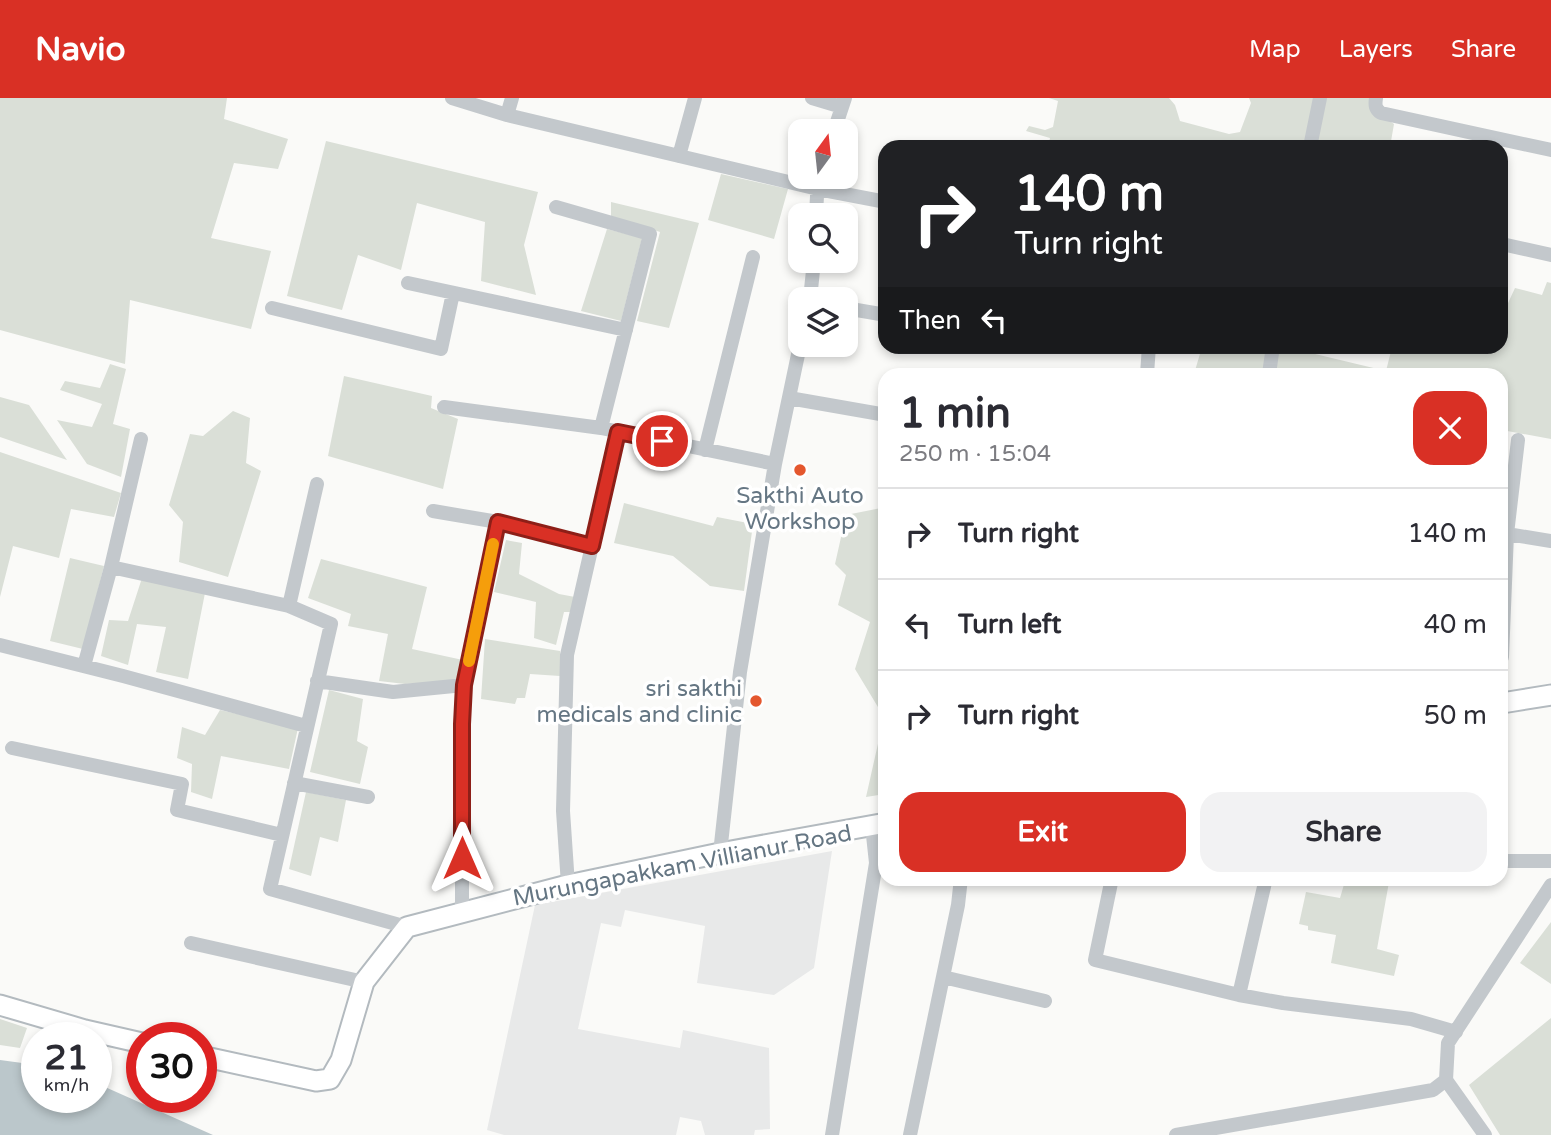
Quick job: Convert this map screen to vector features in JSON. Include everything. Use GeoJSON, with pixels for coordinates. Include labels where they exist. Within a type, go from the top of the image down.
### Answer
{"type":"FeatureCollection","features":[{"type":"Feature","properties":{"kind":"main road"},"geometry":{"type":"LineString","coordinates":[[1508,702],[1551,695]]}},
{"type":"Feature","properties":{"kind":"main road","name":"Murungapakkam Villianur Road"},"geometry":{"type":"LineString","coordinates":[[407,927],[568,885],[720,853],[878,825]]}},
{"type":"Feature","properties":{"kind":"main road"},"geometry":{"type":"LineString","coordinates":[[217,1059],[316,1081],[330,1079],[341,1060],[364,982],[407,927]]}},
{"type":"Feature","properties":{"kind":"main road"},"geometry":{"type":"LineString","coordinates":[[0,1005],[126,1039]]}},
{"type":"Feature","properties":{"kind":"street"},"geometry":{"type":"LineString","coordinates":[[452,98],[506,115],[679,156],[788,177]]}},
{"type":"Feature","properties":{"kind":"street"},"geometry":{"type":"LineString","coordinates":[[506,115],[512,98]]}},
{"type":"Feature","properties":{"kind":"street"},"geometry":{"type":"LineString","coordinates":[[679,156],[695,98]]}},
{"type":"Feature","properties":{"kind":"street"},"geometry":{"type":"LineString","coordinates":[[813,98],[844,102],[838,119]]}},
{"type":"Feature","properties":{"kind":"street"},"geometry":{"type":"LineString","coordinates":[[1311,140],[1320,98]]}},
{"type":"Feature","properties":{"kind":"street"},"geometry":{"type":"LineString","coordinates":[[1376,98],[1375,105],[1381,113],[1479,140]]}},
{"type":"Feature","properties":{"kind":"street"},"geometry":{"type":"LineString","coordinates":[[1508,145],[1551,150]]}},
{"type":"Feature","properties":{"kind":"street"},"geometry":{"type":"LineString","coordinates":[[839,189],[878,200]]}},
{"type":"Feature","properties":{"kind":"street"},"geometry":{"type":"LineString","coordinates":[[556,207],[650,234],[601,428]]}},
{"type":"Feature","properties":{"kind":"street"},"geometry":{"type":"LineString","coordinates":[[1508,245],[1551,255]]}},
{"type":"Feature","properties":{"kind":"street"},"geometry":{"type":"LineString","coordinates":[[705,450],[753,257]]}},
{"type":"Feature","properties":{"kind":"street"},"geometry":{"type":"LineString","coordinates":[[408,283],[626,330]]}},
{"type":"Feature","properties":{"kind":"street"},"geometry":{"type":"LineString","coordinates":[[272,308],[441,349],[453,293]]}},
{"type":"Feature","properties":{"kind":"street"},"geometry":{"type":"LineString","coordinates":[[858,310],[878,314]]}},
{"type":"Feature","properties":{"kind":"street"},"geometry":{"type":"LineString","coordinates":[[720,853],[740,672],[775,464],[798,357]]}},
{"type":"Feature","properties":{"kind":"street"},"geometry":{"type":"LineString","coordinates":[[789,398],[878,414]]}},
{"type":"Feature","properties":{"kind":"street"},"geometry":{"type":"LineString","coordinates":[[444,407],[601,428],[775,464]]}},
{"type":"Feature","properties":{"kind":"street"},"geometry":{"type":"LineString","coordinates":[[568,885],[563,811],[567,655],[618,432]]}},
{"type":"Feature","properties":{"kind":"street"},"geometry":{"type":"LineString","coordinates":[[84,666],[141,439]]}},
{"type":"Feature","properties":{"kind":"street"},"geometry":{"type":"LineString","coordinates":[[1508,507],[1518,440]]}},
{"type":"Feature","properties":{"kind":"street"},"geometry":{"type":"LineString","coordinates":[[289,606],[317,484]]}},
{"type":"Feature","properties":{"kind":"street"},"geometry":{"type":"LineString","coordinates":[[433,511],[498,522],[592,546]]}},
{"type":"Feature","properties":{"kind":"street"},"geometry":{"type":"LineString","coordinates":[[462,912],[464,685],[498,522]]}},
{"type":"Feature","properties":{"kind":"street"},"geometry":{"type":"LineString","coordinates":[[1508,535],[1551,541]]}},
{"type":"Feature","properties":{"kind":"street"},"geometry":{"type":"LineString","coordinates":[[111,567],[289,606],[331,624],[270,889],[407,927]]}},
{"type":"Feature","properties":{"kind":"street"},"geometry":{"type":"LineString","coordinates":[[0,645],[306,726]]}},
{"type":"Feature","properties":{"kind":"street"},"geometry":{"type":"LineString","coordinates":[[317,681],[393,692],[464,685]]}},
{"type":"Feature","properties":{"kind":"street"},"geometry":{"type":"LineString","coordinates":[[12,748],[182,784],[177,810],[282,835]]}},
{"type":"Feature","properties":{"kind":"street"},"geometry":{"type":"LineString","coordinates":[[294,783],[368,797]]}},
{"type":"Feature","properties":{"kind":"street"},"geometry":{"type":"LineString","coordinates":[[832,1135],[878,838]]}},
{"type":"Feature","properties":{"kind":"street"},"geometry":{"type":"LineString","coordinates":[[1508,861],[1551,861]]}},
{"type":"Feature","properties":{"kind":"street"},"geometry":{"type":"LineString","coordinates":[[910,1135],[960,886]]}},
{"type":"Feature","properties":{"kind":"street"},"geometry":{"type":"LineString","coordinates":[[1110,886],[1096,960],[1239,995],[1412,1019],[1456,1032]]}},
{"type":"Feature","properties":{"kind":"street"},"geometry":{"type":"LineString","coordinates":[[1239,995],[1264,886]]}},
{"type":"Feature","properties":{"kind":"street"},"geometry":{"type":"LineString","coordinates":[[1485,1135],[1446,1080],[1448,1043],[1551,886]]}},
{"type":"Feature","properties":{"kind":"street"},"geometry":{"type":"LineString","coordinates":[[191,943],[364,982]]}},
{"type":"Feature","properties":{"kind":"street"},"geometry":{"type":"LineString","coordinates":[[943,977],[1045,1001]]}},
{"type":"Feature","properties":{"kind":"street"},"geometry":{"type":"LineString","coordinates":[[1176,1135],[1433,1090],[1446,1080]]}},
{"type":"Feature","properties":{"kind":"shaded area"},"geometry":{"type":"Polygon","coordinates":[[[0,98],[227,98],[224,119],[288,139],[278,169],[234,163],[211,238],[271,251],[251,329],[130,300],[125,364],[0,330],[0,98]]]}},
{"type":"Feature","properties":{"kind":"shaded area"},"geometry":{"type":"Polygon","coordinates":[[[1049,98],[1169,98],[1175,105],[1180,121],[1229,134],[1240,132],[1251,103],[1249,98],[1318,98],[1309,140],[1050,140],[1026,131],[1029,126],[1045,130],[1053,127],[1058,101],[1049,98]]]}},
{"type":"Feature","properties":{"kind":"shaded area"},"geometry":{"type":"Polygon","coordinates":[[[1323,98],[1374,98],[1374,110],[1394,124],[1391,140],[1314,140],[1323,98]]]}},
{"type":"Feature","properties":{"kind":"shaded area"},"geometry":{"type":"Polygon","coordinates":[[[326,141],[538,192],[524,245],[536,295],[481,281],[485,222],[417,203],[401,270],[358,255],[342,310],[287,296],[326,141]]]}},
{"type":"Feature","properties":{"kind":"shaded area"},"geometry":{"type":"Polygon","coordinates":[[[721,174],[788,189],[774,239],[708,220],[721,174]]]}},
{"type":"Feature","properties":{"kind":"shaded area"},"geometry":{"type":"Polygon","coordinates":[[[611,202],[699,223],[669,328],[637,321],[660,232],[611,216],[611,202]]]}},
{"type":"Feature","properties":{"kind":"shaded area"},"geometry":{"type":"Polygon","coordinates":[[[607,229],[642,238],[621,321],[581,311],[607,229]]]}},
{"type":"Feature","properties":{"kind":"shaded area"},"geometry":{"type":"Polygon","coordinates":[[[1547,282],[1551,283],[1551,439],[1508,431],[1508,368],[1387,368],[1390,354],[1508,354],[1508,303],[1515,288],[1542,295],[1547,282]]]}},
{"type":"Feature","properties":{"kind":"shaded area"},"geometry":{"type":"Polygon","coordinates":[[[1200,354],[1269,354],[1266,368],[1196,368],[1200,354]]]}},
{"type":"Feature","properties":{"kind":"shaded area"},"geometry":{"type":"Polygon","coordinates":[[[1276,354],[1315,354],[1374,368],[1275,368],[1276,354]]]}},
{"type":"Feature","properties":{"kind":"shaded area"},"geometry":{"type":"Polygon","coordinates":[[[110,364],[126,369],[113,424],[130,429],[121,477],[87,464],[57,420],[92,427],[102,404],[60,390],[65,381],[100,388],[110,364]]]}},
{"type":"Feature","properties":{"kind":"shaded area"},"geometry":{"type":"Polygon","coordinates":[[[344,376],[432,396],[431,408],[458,419],[443,489],[328,456],[344,376]]]}},
{"type":"Feature","properties":{"kind":"shaded area"},"geometry":{"type":"Polygon","coordinates":[[[0,397],[29,405],[67,460],[0,437],[0,397]]]}},
{"type":"Feature","properties":{"kind":"shaded area"},"geometry":{"type":"Polygon","coordinates":[[[233,411],[250,418],[246,463],[261,471],[228,577],[179,562],[183,522],[169,505],[190,434],[203,436],[233,411]]]}},
{"type":"Feature","properties":{"kind":"shaded area"},"geometry":{"type":"Polygon","coordinates":[[[0,452],[121,493],[114,517],[71,509],[59,558],[13,546],[0,597],[0,452]]]}},
{"type":"Feature","properties":{"kind":"shaded area"},"geometry":{"type":"Polygon","coordinates":[[[624,503],[713,526],[717,517],[753,524],[744,591],[710,586],[673,556],[614,543],[624,503]]]}},
{"type":"Feature","properties":{"kind":"shaded area"},"geometry":{"type":"Polygon","coordinates":[[[878,509],[878,707],[855,669],[870,622],[838,605],[846,575],[835,564],[846,515],[878,509]]]}},
{"type":"Feature","properties":{"kind":"shaded area"},"geometry":{"type":"Polygon","coordinates":[[[506,540],[522,543],[519,574],[559,594],[575,597],[572,612],[564,612],[556,645],[534,638],[536,602],[494,592],[506,540]]]}},
{"type":"Feature","properties":{"kind":"shaded area"},"geometry":{"type":"Polygon","coordinates":[[[70,558],[104,566],[83,649],[50,641],[70,558]]]}},
{"type":"Feature","properties":{"kind":"shaded area"},"geometry":{"type":"Polygon","coordinates":[[[321,559],[427,587],[412,649],[463,660],[459,681],[405,684],[379,681],[388,634],[348,626],[351,614],[308,598],[321,559]]]}},
{"type":"Feature","properties":{"kind":"shaded area"},"geometry":{"type":"Polygon","coordinates":[[[142,578],[205,593],[188,679],[156,672],[166,627],[137,624],[128,665],[101,656],[109,620],[128,621],[142,578]]]}},
{"type":"Feature","properties":{"kind":"shaded area"},"geometry":{"type":"Polygon","coordinates":[[[485,639],[560,651],[560,676],[530,674],[525,698],[517,698],[515,704],[481,699],[485,639]]]}},
{"type":"Feature","properties":{"kind":"shaded area"},"geometry":{"type":"Polygon","coordinates":[[[329,690],[363,699],[357,741],[368,747],[360,784],[310,772],[329,690]]]}},
{"type":"Feature","properties":{"kind":"shaded area"},"geometry":{"type":"Polygon","coordinates":[[[220,710],[298,728],[289,769],[221,756],[212,799],[191,792],[192,764],[177,758],[182,727],[205,735],[220,710]]]}},
{"type":"Feature","properties":{"kind":"shaded area"},"geometry":{"type":"Polygon","coordinates":[[[878,744],[878,795],[866,797],[878,744]]]}},
{"type":"Feature","properties":{"kind":"shaded area"},"geometry":{"type":"Polygon","coordinates":[[[306,792],[346,800],[338,842],[320,837],[311,876],[289,869],[306,792]]]}},
{"type":"Feature","properties":{"kind":"shaded area"},"geometry":{"type":"Polygon","coordinates":[[[832,851],[814,968],[774,995],[697,983],[705,926],[625,910],[621,927],[601,923],[578,1029],[680,1048],[683,1030],[769,1048],[770,1129],[755,1130],[754,1135],[705,1135],[701,1121],[680,1117],[676,1135],[504,1135],[487,1130],[535,905],[832,851]]]}},
{"type":"Feature","properties":{"kind":"shaded area"},"geometry":{"type":"Polygon","coordinates":[[[1344,886],[1388,886],[1377,949],[1399,955],[1394,976],[1331,963],[1336,935],[1308,930],[1308,926],[1299,924],[1306,892],[1340,898],[1344,886]]]}},
{"type":"Feature","properties":{"kind":"shaded area"},"geometry":{"type":"Polygon","coordinates":[[[1551,922],[1551,984],[1520,963],[1551,922]]]}},
{"type":"Feature","properties":{"kind":"shaded area"},"geometry":{"type":"Polygon","coordinates":[[[1551,1018],[1551,1135],[1500,1135],[1469,1085],[1551,1018]]]}},
{"type":"Feature","properties":{"kind":"shaded area"},"geometry":{"type":"Polygon","coordinates":[[[0,1019],[21,1026],[20,1048],[0,1045],[0,1019]]]}},
{"type":"Feature","properties":{"kind":"shaded area"},"geometry":{"type":"Polygon","coordinates":[[[0,1060],[21,1063],[21,1113],[112,1113],[112,1090],[126,1096],[126,1113],[164,1113],[213,1135],[0,1135],[0,1060]]]}},
{"type":"Feature","properties":{"kind":"slow traffic"},"geometry":{"type":"LineString","coordinates":[[469,661],[493,544]]}},
{"type":"Feature","properties":{"kind":"place","name":"Sakthi Auto Workshop"},"geometry":{"type":"Point","coordinates":[800,470]}},
{"type":"Feature","properties":{"kind":"place","name":"sri sakthi medicals and clinic"},"geometry":{"type":"Point","coordinates":[756,701]}},
{"type":"Feature","properties":{"kind":"route"},"geometry":{"type":"LineString","coordinates":[[462,858],[464,685],[498,522],[592,546],[618,432],[662,441]]}}]}
